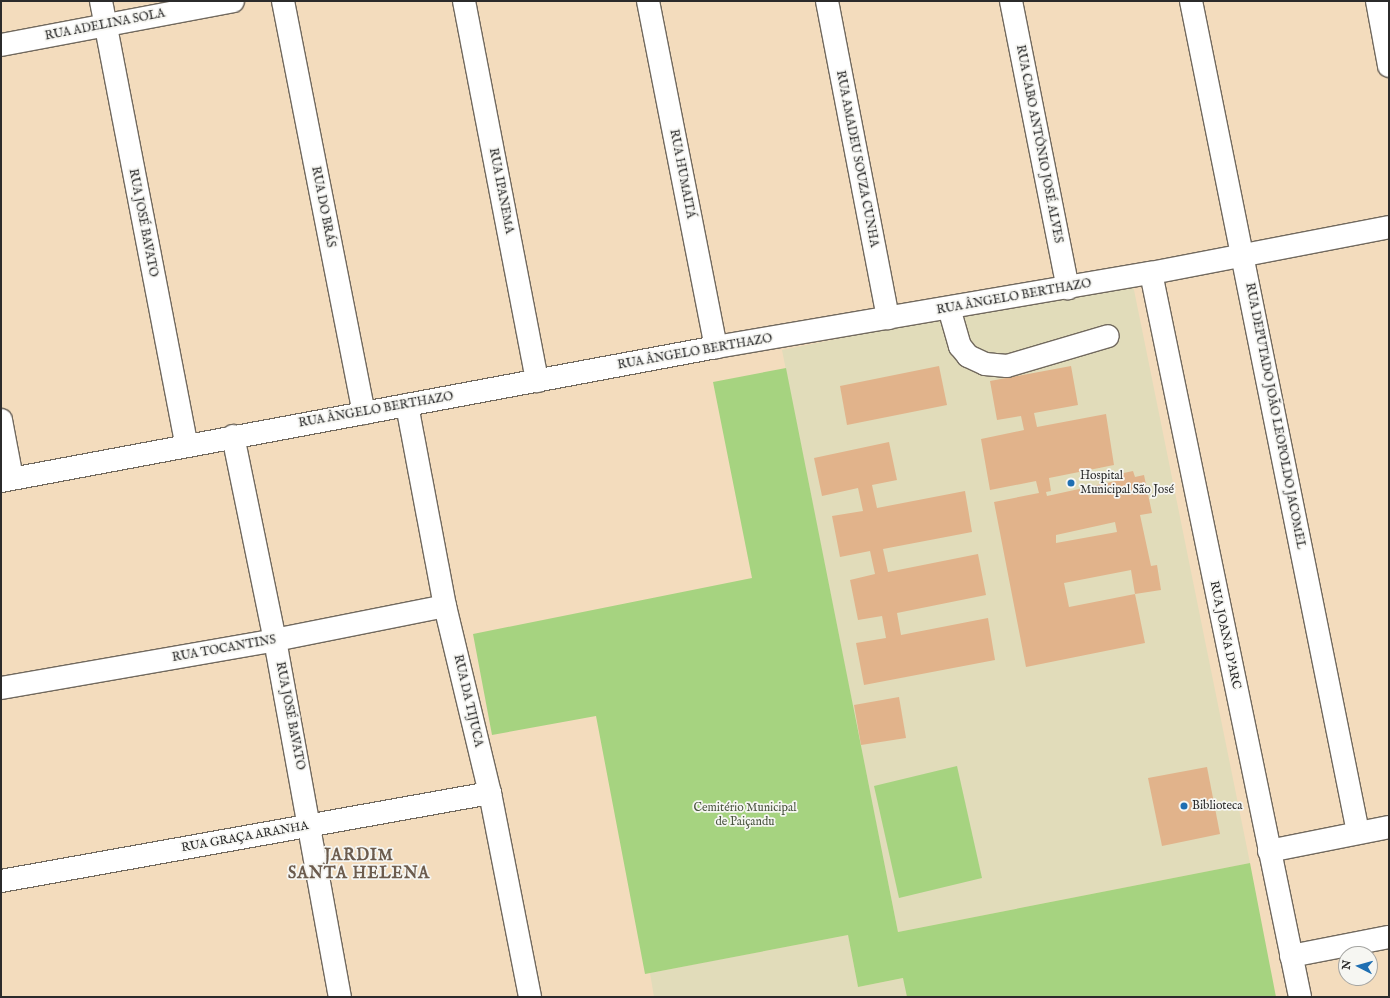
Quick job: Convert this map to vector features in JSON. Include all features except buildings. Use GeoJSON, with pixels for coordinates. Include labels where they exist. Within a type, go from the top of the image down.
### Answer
{"type":"FeatureCollection","features":[{"type":"Feature","properties":{"kind":"street","name":"RUA JOSÉ BAVATO"},"geometry":{"type":"LineString","coordinates":[[101,1],[186,444]]}},
{"type":"Feature","properties":{"kind":"street","name":"RUA ADELINA SOLA"},"geometry":{"type":"LineString","coordinates":[[1,45],[233,1]]}},
{"type":"Feature","properties":{"kind":"street","name":"RUA DO BRÁS"},"geometry":{"type":"LineString","coordinates":[[283,1],[364,413]]}},
{"type":"Feature","properties":{"kind":"street","name":"RUA IPANEMA"},"geometry":{"type":"LineString","coordinates":[[464,1],[537,381]]}},
{"type":"Feature","properties":{"kind":"street","name":"RUA HUMAITÁ"},"geometry":{"type":"LineString","coordinates":[[648,1],[716,347]]}},
{"type":"Feature","properties":{"kind":"street","name":"RUA AMADEU SOUZA CUNHA"},"geometry":{"type":"LineString","coordinates":[[827,1],[888,318]]}},
{"type":"Feature","properties":{"kind":"street","name":"RUA CABO ANTÔNIO JOSÉ ALVES"},"geometry":{"type":"LineString","coordinates":[[1010,1],[1068,288]]}},
{"type":"Feature","properties":{"kind":"street","name":"RUA DEPUTADO JOÃO LEOPOLDO JACOMEL"},"geometry":{"type":"LineString","coordinates":[[1191,1],[1358,832]]}},
{"type":"Feature","properties":{"kind":"street"},"geometry":{"type":"LineString","coordinates":[[1377,1],[1389,66]]}},
{"type":"Feature","properties":{"kind":"street","name":"RUA ÂNGELO BERTHAZO"},"geometry":{"type":"LineString","coordinates":[[7,479],[186,444],[364,413],[716,347],[1068,288],[1243,256],[1389,227]]}},
{"type":"Feature","properties":{"kind":"street","name":"RUA JOANA D'ARC"},"geometry":{"type":"LineString","coordinates":[[1151,273],[1268,850],[1300,997]]}},
{"type":"Feature","properties":{"kind":"street"},"geometry":{"type":"LineString","coordinates":[[949,308],[960,346],[968,356],[985,364],[1007,366],[1108,336]]}},
{"type":"Feature","properties":{"kind":"street","name":"RUA DA TIJUCA"},"geometry":{"type":"LineString","coordinates":[[407,404],[445,606],[490,792],[530,997]]}},
{"type":"Feature","properties":{"kind":"street"},"geometry":{"type":"LineString","coordinates":[[1,420],[7,479]]}},
{"type":"Feature","properties":{"kind":"street","name":"RUA JOSÉ BAVATO"},"geometry":{"type":"LineString","coordinates":[[232,436],[276,640],[311,825],[340,997]]}},
{"type":"Feature","properties":{"kind":"street","name":"RUA TOCANTINS"},"geometry":{"type":"LineString","coordinates":[[1,688],[276,640],[445,606]]}},
{"type":"Feature","properties":{"kind":"street","name":"RUA GRAÇA ARANHA"},"geometry":{"type":"LineString","coordinates":[[1,881],[490,792]]}},
{"type":"Feature","properties":{"kind":"street"},"geometry":{"type":"LineString","coordinates":[[1268,850],[1389,827]]}},
{"type":"Feature","properties":{"kind":"street"},"geometry":{"type":"LineString","coordinates":[[1290,956],[1389,937]]}},
{"type":"Feature","properties":{"kind":"shaded area"},"geometry":{"type":"Polygon","coordinates":[[[1132,280],[1250,863],[898,932],[782,350],[1132,280]]]}},
{"type":"Feature","properties":{"kind":"shaded area"},"geometry":{"type":"Polygon","coordinates":[[[848,935],[858,987],[904,978],[907,997],[654,997],[650,973],[848,935]]]}},
{"type":"Feature","properties":{"kind":"green space","name":"Cemitério Municipal de Paiçandu"},"geometry":{"type":"Polygon","coordinates":[[[786,368],[898,932],[1250,863],[1276,997],[907,997],[903,978],[858,987],[848,935],[645,974],[596,716],[492,735],[473,634],[752,578],[713,382],[786,368]]]}},
{"type":"Feature","properties":{"kind":"green space"},"geometry":{"type":"Polygon","coordinates":[[[957,766],[982,878],[899,898],[874,786],[957,766]]]}},
{"type":"Feature","properties":{"kind":"place","name":"Hospital Municipal São José"},"geometry":{"type":"Point","coordinates":[1071,483]}},
{"type":"Feature","properties":{"kind":"place","name":"Biblioteca"},"geometry":{"type":"Point","coordinates":[1184,806]}},
{"type":"Feature","properties":{"kind":"district","name":"JARDIM SANTA HELENA"},"geometry":{"type":"Point","coordinates":[359,865]}}]}
